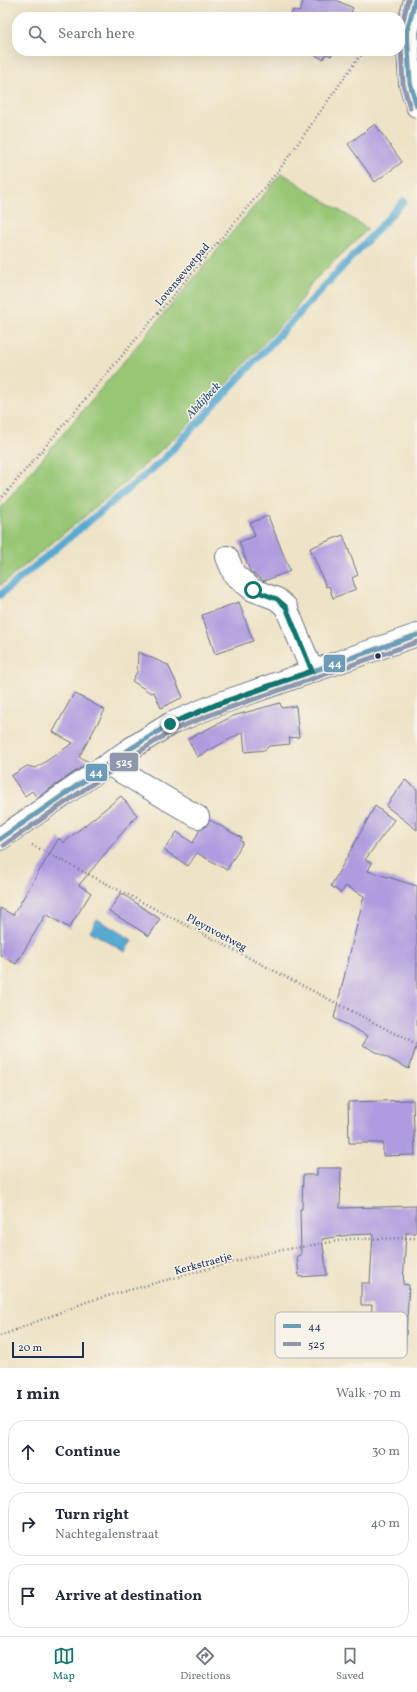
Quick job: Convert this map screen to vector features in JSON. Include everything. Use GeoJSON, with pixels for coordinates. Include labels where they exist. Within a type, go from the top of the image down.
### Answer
{"type":"FeatureCollection","features":[{"type":"Feature","properties":{"kind":"street"},"geometry":{"type":"LineString","coordinates":[[415,0],[407,32],[410,82],[417,106]]}},
{"type":"Feature","properties":{"kind":"street"},"geometry":{"type":"LineString","coordinates":[[227,557],[234,574],[253,590],[277,599],[286,607],[312,671]]}},
{"type":"Feature","properties":{"kind":"street"},"geometry":{"type":"LineString","coordinates":[[4,836],[108,764],[170,724],[218,704],[417,636]]}},
{"type":"Feature","properties":{"kind":"street"},"geometry":{"type":"LineString","coordinates":[[108,764],[198,817]]}},
{"type":"Feature","properties":{"kind":"path","name":"Lovensevoetpad"},"geometry":{"type":"LineString","coordinates":[[0,500],[279,170],[361,56]]}},
{"type":"Feature","properties":{"kind":"path","name":"Pleynvoetweg"},"geometry":{"type":"LineString","coordinates":[[4,836],[130,894],[330,1001],[417,1045]]}},
{"type":"Feature","properties":{"kind":"path","name":"Kerkstraetje"},"geometry":{"type":"LineString","coordinates":[[0,1336],[89,1301],[270,1252],[350,1239],[417,1238]]}},
{"type":"Feature","properties":{"kind":"green space"},"geometry":{"type":"Polygon","coordinates":[[[282,173],[368,229],[312,282],[294,311],[184,429],[125,483],[0,586],[0,509],[282,173]]]}},
{"type":"Feature","properties":{"kind":"water"},"geometry":{"type":"Polygon","coordinates":[[[97,919],[132,940],[125,952],[90,931],[97,919]]]}},
{"type":"Feature","properties":{"kind":"building"},"geometry":{"type":"Polygon","coordinates":[[[304,0],[336,0],[353,8],[351,12],[299,12],[304,0]]]}},
{"type":"Feature","properties":{"kind":"building"},"geometry":{"type":"Polygon","coordinates":[[[317,56],[325,56],[323,59],[317,56]]]}},
{"type":"Feature","properties":{"kind":"building"},"geometry":{"type":"Polygon","coordinates":[[[375,124],[402,162],[375,182],[348,144],[375,124]]]}},
{"type":"Feature","properties":{"kind":"building"},"geometry":{"type":"Polygon","coordinates":[[[268,516],[290,571],[264,581],[250,571],[239,542],[255,536],[250,523],[268,516]]]}},
{"type":"Feature","properties":{"kind":"building"},"geometry":{"type":"Polygon","coordinates":[[[343,535],[358,575],[352,578],[356,589],[333,598],[329,586],[326,587],[310,548],[343,535]]]}},
{"type":"Feature","properties":{"kind":"building"},"geometry":{"type":"Polygon","coordinates":[[[239,602],[253,641],[215,654],[202,615],[239,602]]]}},
{"type":"Feature","properties":{"kind":"building"},"geometry":{"type":"Polygon","coordinates":[[[138,652],[168,665],[183,697],[161,708],[154,692],[151,693],[132,681],[137,672],[138,652]]]}},
{"type":"Feature","properties":{"kind":"building"},"geometry":{"type":"Polygon","coordinates":[[[74,693],[105,710],[79,757],[89,762],[37,798],[32,791],[25,796],[11,776],[27,766],[36,768],[73,743],[53,732],[74,693]]]}},
{"type":"Feature","properties":{"kind":"building"},"geometry":{"type":"Polygon","coordinates":[[[280,703],[282,708],[296,706],[299,737],[289,738],[290,744],[269,746],[265,750],[245,752],[243,732],[197,757],[188,739],[233,716],[280,703]]]}},
{"type":"Feature","properties":{"kind":"building"},"geometry":{"type":"Polygon","coordinates":[[[405,780],[417,789],[417,830],[386,806],[405,780]]]}},
{"type":"Feature","properties":{"kind":"building"},"geometry":{"type":"Polygon","coordinates":[[[121,796],[137,815],[79,885],[91,893],[69,928],[46,914],[16,964],[0,955],[0,908],[13,915],[59,838],[63,843],[121,796]]]}},
{"type":"Feature","properties":{"kind":"building"},"geometry":{"type":"Polygon","coordinates":[[[375,806],[394,820],[365,860],[372,863],[368,871],[417,886],[417,1044],[409,1069],[363,1045],[368,1036],[334,1018],[364,896],[346,886],[341,893],[331,886],[375,806]]]}},
{"type":"Feature","properties":{"kind":"building"},"geometry":{"type":"Polygon","coordinates":[[[210,820],[242,838],[240,841],[243,842],[227,870],[197,853],[188,866],[164,850],[177,832],[193,843],[200,829],[204,828],[210,820]]]}},
{"type":"Feature","properties":{"kind":"building"},"geometry":{"type":"Polygon","coordinates":[[[121,893],[160,919],[149,936],[109,911],[121,893]]]}},
{"type":"Feature","properties":{"kind":"building"},"geometry":{"type":"Polygon","coordinates":[[[413,1100],[415,1155],[383,1156],[383,1143],[349,1143],[348,1102],[413,1100]]]}},
{"type":"Feature","properties":{"kind":"building"},"geometry":{"type":"Polygon","coordinates":[[[317,1168],[341,1168],[340,1208],[416,1206],[416,1233],[406,1233],[403,1284],[409,1285],[407,1319],[407,1312],[372,1312],[372,1305],[361,1305],[361,1283],[370,1283],[373,1234],[350,1235],[322,1239],[327,1275],[299,1277],[297,1256],[301,1255],[300,1209],[302,1209],[303,1175],[317,1175],[317,1168]]]}},
{"type":"Feature","properties":{"kind":"waterway","name":"Abdijbeek"},"geometry":{"type":"LineString","coordinates":[[0,595],[162,461],[404,201]]}},
{"type":"Feature","properties":{"kind":"transit line","name":"525"},"geometry":{"type":"LineString","coordinates":[[405,12],[408,0]]}},
{"type":"Feature","properties":{"kind":"transit line","name":"44"},"geometry":{"type":"LineString","coordinates":[[415,0],[407,32],[410,83],[417,106]]}},
{"type":"Feature","properties":{"kind":"transit line","name":"525"},"geometry":{"type":"LineString","coordinates":[[401,56],[403,84],[410,108]]}},
{"type":"Feature","properties":{"kind":"transit line","name":"44"},"geometry":{"type":"LineString","coordinates":[[0,839],[130,749],[170,724],[218,704],[417,635]]}},
{"type":"Feature","properties":{"kind":"transit line","name":"525"},"geometry":{"type":"LineString","coordinates":[[4,845],[134,755],[173,730],[220,711],[417,642]]}},
{"type":"Feature","properties":{"kind":"route"},"geometry":{"type":"LineString","coordinates":[[170,724],[218,704],[312,671],[286,607],[277,599],[253,590]]}}]}
